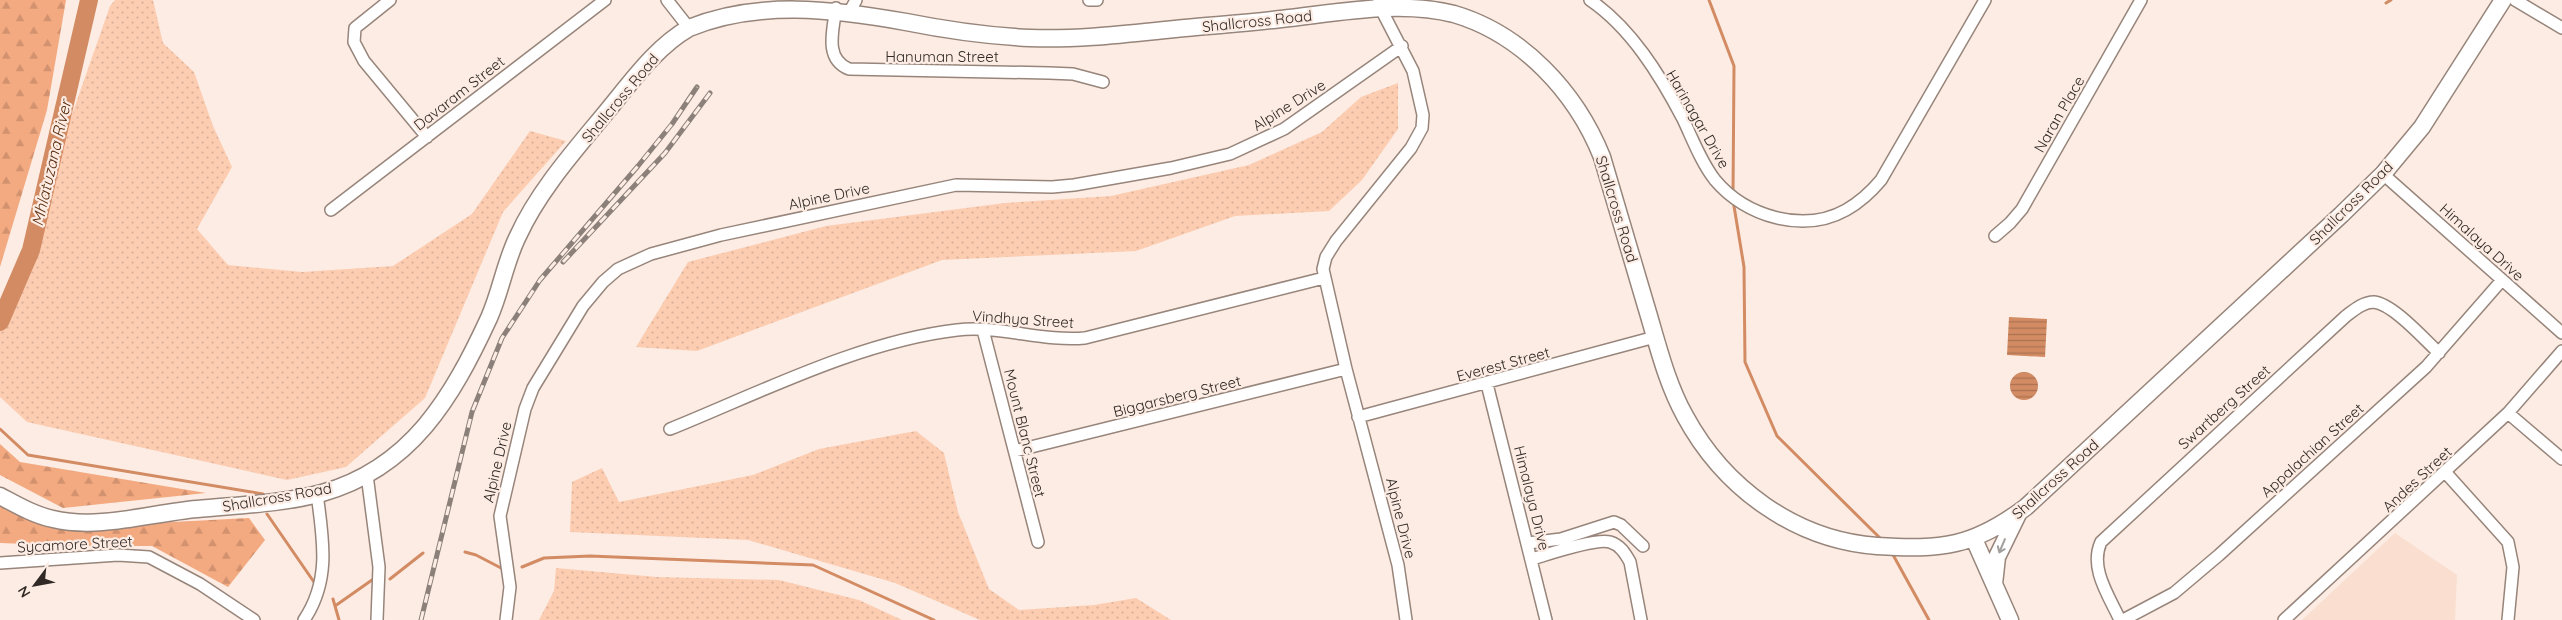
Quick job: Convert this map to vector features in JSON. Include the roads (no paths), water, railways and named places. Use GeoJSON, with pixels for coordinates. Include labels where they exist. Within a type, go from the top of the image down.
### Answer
{"type":"FeatureCollection","features":[{"type":"Feature","properties":{"kind":"street"},"geometry":{"type":"LineString","coordinates":[[390,0],[356,28],[354,42],[364,62],[427,137]]}},
{"type":"Feature","properties":{"kind":"street","name":"Davaram Street"},"geometry":{"type":"LineString","coordinates":[[331,210],[605,0]]}},
{"type":"Feature","properties":{"kind":"street"},"geometry":{"type":"LineString","coordinates":[[668,0],[689,28]]}},
{"type":"Feature","properties":{"kind":"street"},"geometry":{"type":"LineString","coordinates":[[1089,0],[1097,0]]}},
{"type":"Feature","properties":{"kind":"street","name":"Harinagar Drive"},"geometry":{"type":"LineString","coordinates":[[1590,0],[1614,19],[1640,50],[1673,101],[1706,166],[1722,187],[1748,208],[1779,218],[1796,220],[1819,218],[1845,210],[1870,193],[1881,180],[1985,0]]}},
{"type":"Feature","properties":{"kind":"street","name":"Naran Place"},"geometry":{"type":"LineString","coordinates":[[1995,236],[2022,209],[2141,0]]}},
{"type":"Feature","properties":{"kind":"street","name":"Shallcross Road"},"geometry":{"type":"LineString","coordinates":[[0,496],[51,519],[73,522],[100,522],[196,509],[241,506],[317,494],[366,475],[404,449],[436,413],[480,336],[490,314],[518,234],[538,201],[645,65],[689,28],[731,10],[759,5],[847,6],[909,23],[977,33],[1030,38],[1072,38],[1120,35],[1380,4],[1418,6],[1458,15],[1513,43],[1538,62],[1559,84],[1585,122],[1602,157],[1655,337],[1672,387],[1698,438],[1738,485],[1779,515],[1800,527],[1834,540],[1859,544],[1926,547],[1953,544],[1974,539],[2020,511],[2301,253],[2382,174],[2422,127],[2503,0]]}},
{"type":"Feature","properties":{"kind":"street"},"geometry":{"type":"LineString","coordinates":[[2515,0],[2562,28]]}},
{"type":"Feature","properties":{"kind":"street","name":"Alpine Drive"},"geometry":{"type":"LineString","coordinates":[[1380,4],[1413,71],[1421,100],[1422,128],[1411,148],[1326,257],[1324,278],[1358,417],[1398,565],[1406,620]]}},
{"type":"Feature","properties":{"kind":"street","name":"Hanuman Street"},"geometry":{"type":"LineString","coordinates":[[847,6],[833,53],[840,65],[849,69],[1057,73],[1073,74],[1102,82]]}},
{"type":"Feature","properties":{"kind":"street","name":"Alpine Drive"},"geometry":{"type":"LineString","coordinates":[[506,620],[510,587],[500,516],[525,408],[533,388],[583,306],[603,282],[618,269],[651,254],[721,235],[956,185],[1052,187],[1074,185],[1171,168],[1230,154],[1284,129],[1402,46]]}},
{"type":"Feature","properties":{"kind":"street","name":"Himalaya Drive"},"geometry":{"type":"LineString","coordinates":[[2382,174],[2562,333]]}},
{"type":"Feature","properties":{"kind":"street","name":"Vindhya Street"},"geometry":{"type":"LineString","coordinates":[[670,429],[872,348],[956,330],[984,330],[1060,338],[1086,338],[1324,278]]}},
{"type":"Feature","properties":{"kind":"street","name":"Appalachian Street"},"geometry":{"type":"LineString","coordinates":[[2122,620],[2152,607],[2192,579],[2439,353],[2502,280]]}},
{"type":"Feature","properties":{"kind":"street","name":"Swartberg Street"},"geometry":{"type":"LineString","coordinates":[[2122,620],[2096,563],[2096,552],[2101,542],[2346,316],[2365,304],[2374,302],[2386,306],[2439,353]]}},
{"type":"Feature","properties":{"kind":"street","name":"Mount Blanc Street"},"geometry":{"type":"LineString","coordinates":[[984,330],[1038,542]]}},
{"type":"Feature","properties":{"kind":"street","name":"Everest Street"},"geometry":{"type":"LineString","coordinates":[[1358,417],[1487,384],[1655,337]]}},
{"type":"Feature","properties":{"kind":"street","name":"Andes Street"},"geometry":{"type":"LineString","coordinates":[[2284,620],[2446,473],[2508,413],[2562,351]]}},
{"type":"Feature","properties":{"kind":"street","name":"Biggarsberg Street"},"geometry":{"type":"LineString","coordinates":[[1015,451],[1346,369]]}},
{"type":"Feature","properties":{"kind":"street","name":"Himalaya Drive"},"geometry":{"type":"LineString","coordinates":[[1487,384],[1546,620]]}},
{"type":"Feature","properties":{"kind":"street"},"geometry":{"type":"LineString","coordinates":[[2508,413],[2562,459]]}},
{"type":"Feature","properties":{"kind":"street"},"geometry":{"type":"LineString","coordinates":[[2446,473],[2508,542],[2513,567],[2508,620]]}},
{"type":"Feature","properties":{"kind":"street"},"geometry":{"type":"LineString","coordinates":[[366,475],[379,567],[377,620]]}},
{"type":"Feature","properties":{"kind":"street"},"geometry":{"type":"LineString","coordinates":[[304,620],[320,589],[323,570],[317,494]]}},
{"type":"Feature","properties":{"kind":"street"},"geometry":{"type":"LineString","coordinates":[[1994,584],[1997,557],[2020,511]]}},
{"type":"Feature","properties":{"kind":"street"},"geometry":{"type":"LineString","coordinates":[[1528,543],[1561,539],[1614,522],[1621,525],[1643,546]]}},
{"type":"Feature","properties":{"kind":"street"},"geometry":{"type":"LineString","coordinates":[[1974,539],[2010,620]]}},
{"type":"Feature","properties":{"kind":"street"},"geometry":{"type":"LineString","coordinates":[[1532,559],[1596,542],[1612,543],[1626,554],[1630,562],[1641,620]]}},
{"type":"Feature","properties":{"kind":"street","name":"Sycamore Street"},"geometry":{"type":"LineString","coordinates":[[0,563],[118,555],[149,557],[200,584],[254,620]]}},
{"type":"Feature","properties":{"kind":"waterway","name":"Mhlatuzana River"},"geometry":{"type":"LineString","coordinates":[[0,322],[31,250],[89,0]]}},
{"type":"Feature","properties":{"kind":"waterway"},"geometry":{"type":"LineString","coordinates":[[1709,0],[1734,66],[1733,194]]}},
{"type":"Feature","properties":{"kind":"waterway"},"geometry":{"type":"LineString","coordinates":[[2386,3],[2391,0]]}},
{"type":"Feature","properties":{"kind":"waterway"},"geometry":{"type":"LineString","coordinates":[[1733,200],[1744,267],[1745,362],[1777,436],[1882,540]]}},
{"type":"Feature","properties":{"kind":"waterway"},"geometry":{"type":"LineString","coordinates":[[0,429],[28,455],[263,494]]}},
{"type":"Feature","properties":{"kind":"waterway"},"geometry":{"type":"LineString","coordinates":[[267,514],[316,585]]}},
{"type":"Feature","properties":{"kind":"waterway"},"geometry":{"type":"LineString","coordinates":[[465,552],[476,555],[501,568]]}},
{"type":"Feature","properties":{"kind":"waterway"},"geometry":{"type":"LineString","coordinates":[[390,579],[423,553]]}},
{"type":"Feature","properties":{"kind":"waterway"},"geometry":{"type":"LineString","coordinates":[[1892,553],[1929,620]]}},
{"type":"Feature","properties":{"kind":"waterway"},"geometry":{"type":"LineString","coordinates":[[522,567],[544,558],[590,556],[813,565],[934,620]]}},
{"type":"Feature","properties":{"kind":"waterway"},"geometry":{"type":"LineString","coordinates":[[335,606],[372,580]]}},
{"type":"Feature","properties":{"kind":"waterway"},"geometry":{"type":"LineString","coordinates":[[333,599],[339,620]]}},
{"type":"Feature","properties":{"kind":"railway"},"geometry":{"type":"LineString","coordinates":[[421,620],[472,412],[502,338],[540,280],[638,166],[672,124],[697,87]]}},
{"type":"Feature","properties":{"kind":"railway"},"geometry":{"type":"LineString","coordinates":[[563,262],[665,153],[710,93]]}}]}
